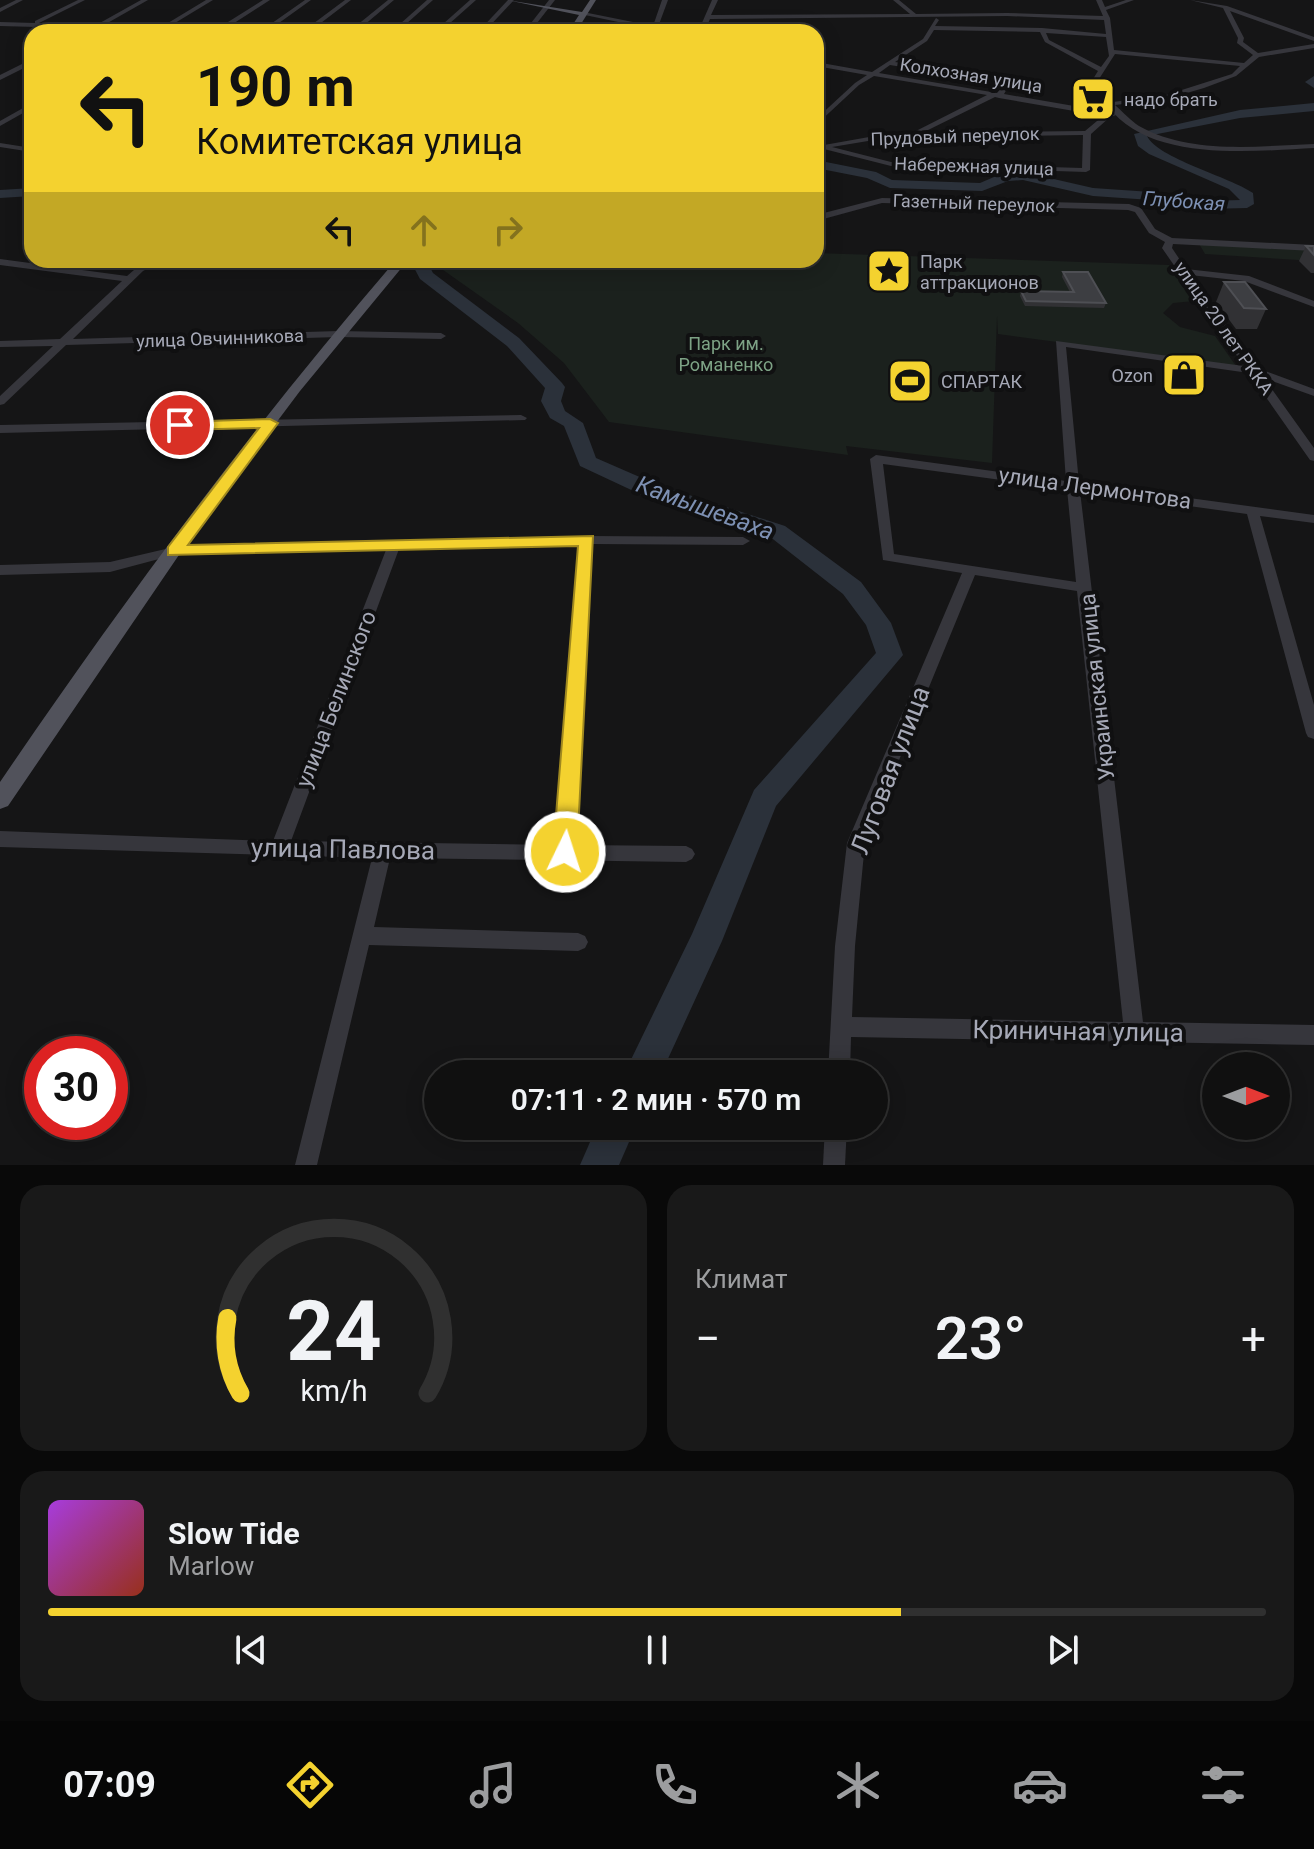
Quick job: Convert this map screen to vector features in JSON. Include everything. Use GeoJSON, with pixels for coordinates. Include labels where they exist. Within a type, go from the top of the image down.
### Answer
{"type":"FeatureCollection","features":[{"type":"Feature","properties":{"kind":"main road"},"geometry":{"type":"LineString","coordinates":[[511,0],[583,14]]}},
{"type":"Feature","properties":{"kind":"main road"},"geometry":{"type":"LineString","coordinates":[[577,24],[593,0]]}},
{"type":"Feature","properties":{"kind":"main road"},"geometry":{"type":"LineString","coordinates":[[0,800],[62,706],[174,551],[339,334],[395,268]]}},
{"type":"Feature","properties":{"kind":"street"},"geometry":{"type":"LineString","coordinates":[[0,10],[20,0]]}},
{"type":"Feature","properties":{"kind":"street"},"geometry":{"type":"LineString","coordinates":[[0,24],[33,24],[82,0]]}},
{"type":"Feature","properties":{"kind":"street"},"geometry":{"type":"LineString","coordinates":[[102,24],[145,0]]}},
{"type":"Feature","properties":{"kind":"street"},"geometry":{"type":"LineString","coordinates":[[171,24],[210,0]]}},
{"type":"Feature","properties":{"kind":"street"},"geometry":{"type":"LineString","coordinates":[[228,24],[267,0]]}},
{"type":"Feature","properties":{"kind":"street"},"geometry":{"type":"LineString","coordinates":[[274,24],[308,0]]}},
{"type":"Feature","properties":{"kind":"street"},"geometry":{"type":"LineString","coordinates":[[315,24],[348,0]]}},
{"type":"Feature","properties":{"kind":"street"},"geometry":{"type":"LineString","coordinates":[[363,24],[391,0]]}},
{"type":"Feature","properties":{"kind":"street"},"geometry":{"type":"LineString","coordinates":[[403,24],[430,0]]}},
{"type":"Feature","properties":{"kind":"street"},"geometry":{"type":"LineString","coordinates":[[446,24],[473,0]]}},
{"type":"Feature","properties":{"kind":"street"},"geometry":{"type":"LineString","coordinates":[[488,24],[511,0]]}},
{"type":"Feature","properties":{"kind":"street"},"geometry":{"type":"LineString","coordinates":[[533,24],[552,0]]}},
{"type":"Feature","properties":{"kind":"street"},"geometry":{"type":"LineString","coordinates":[[656,24],[665,0]]}},
{"type":"Feature","properties":{"kind":"street"},"geometry":{"type":"LineString","coordinates":[[705,24],[715,0]]}},
{"type":"Feature","properties":{"kind":"street"},"geometry":{"type":"LineString","coordinates":[[896,0],[915,16]]}},
{"type":"Feature","properties":{"kind":"street"},"geometry":{"type":"LineString","coordinates":[[1099,0],[1107,18],[1111,52],[1096,79],[1120,116],[1138,129],[1156,137],[1209,148],[1314,146]]}},
{"type":"Feature","properties":{"kind":"street"},"geometry":{"type":"LineString","coordinates":[[1104,9],[1131,0]]}},
{"type":"Feature","properties":{"kind":"street"},"geometry":{"type":"LineString","coordinates":[[1193,0],[1225,7],[1314,39]]}},
{"type":"Feature","properties":{"kind":"street"},"geometry":{"type":"LineString","coordinates":[[1225,7],[1241,38],[1240,43],[1257,55]]}},
{"type":"Feature","properties":{"kind":"street"},"geometry":{"type":"LineString","coordinates":[[583,14],[634,24]]}},
{"type":"Feature","properties":{"kind":"street"},"geometry":{"type":"LineString","coordinates":[[709,17],[810,20],[1043,14],[1107,18]]}},
{"type":"Feature","properties":{"kind":"street"},"geometry":{"type":"LineString","coordinates":[[824,116],[871,75],[925,40],[934,28],[935,16]]}},
{"type":"Feature","properties":{"kind":"street"},"geometry":{"type":"LineString","coordinates":[[934,28],[1042,30],[1110,36]]}},
{"type":"Feature","properties":{"kind":"street"},"geometry":{"type":"LineString","coordinates":[[1042,30],[1047,41],[1101,70]]}},
{"type":"Feature","properties":{"kind":"street"},"geometry":{"type":"LineString","coordinates":[[1110,104],[1157,98],[1202,87],[1234,75],[1257,55],[1314,46]]}},
{"type":"Feature","properties":{"kind":"street"},"geometry":{"type":"LineString","coordinates":[[1111,52],[1244,65]]}},
{"type":"Feature","properties":{"kind":"street"},"geometry":{"type":"LineString","coordinates":[[888,63],[1003,81],[1005,87],[996,95],[914,135]]}},
{"type":"Feature","properties":{"kind":"street"},"geometry":{"type":"LineString","coordinates":[[0,78],[24,65]]}},
{"type":"Feature","properties":{"kind":"street","name":"Колхозная улица"},"geometry":{"type":"LineString","coordinates":[[824,66],[1120,116]]}},
{"type":"Feature","properties":{"kind":"street"},"geometry":{"type":"LineString","coordinates":[[10,73],[24,73]]}},
{"type":"Feature","properties":{"kind":"street"},"geometry":{"type":"LineString","coordinates":[[824,108],[832,110]]}},
{"type":"Feature","properties":{"kind":"street"},"geometry":{"type":"LineString","coordinates":[[0,124],[24,110]]}},
{"type":"Feature","properties":{"kind":"street"},"geometry":{"type":"LineString","coordinates":[[1087,133],[1109,114]]}},
{"type":"Feature","properties":{"kind":"street","name":"Прудовый переулок"},"geometry":{"type":"LineString","coordinates":[[824,145],[914,135],[1087,133]]}},
{"type":"Feature","properties":{"kind":"street","name":"Набережная улица"},"geometry":{"type":"LineString","coordinates":[[824,146],[891,164],[1086,170],[1087,133]]}},
{"type":"Feature","properties":{"kind":"street"},"geometry":{"type":"LineString","coordinates":[[0,145],[24,149]]}},
{"type":"Feature","properties":{"kind":"street","name":"Газетный переулок"},"geometry":{"type":"LineString","coordinates":[[824,216],[882,200],[1134,208]]}},
{"type":"Feature","properties":{"kind":"street","name":"улица 20 лет РККА"},"geometry":{"type":"LineString","coordinates":[[1134,208],[1152,231],[1170,241],[1167,248],[1313,455]]}},
{"type":"Feature","properties":{"kind":"street"},"geometry":{"type":"LineString","coordinates":[[1170,241],[1314,248]]}},
{"type":"Feature","properties":{"kind":"street"},"geometry":{"type":"LineString","coordinates":[[0,262],[24,265]]}},
{"type":"Feature","properties":{"kind":"street"},"geometry":{"type":"LineString","coordinates":[[46,268],[130,279]]}},
{"type":"Feature","properties":{"kind":"street"},"geometry":{"type":"LineString","coordinates":[[0,402],[142,268]]}},
{"type":"Feature","properties":{"kind":"street"},"geometry":{"type":"LineString","coordinates":[[1183,271],[1246,278],[1314,304]]}},
{"type":"Feature","properties":{"kind":"street","name":"улица Овчинникова"},"geometry":{"type":"LineString","coordinates":[[0,344],[339,334],[441,336]]}},
{"type":"Feature","properties":{"kind":"street","name":"Украинская улица"},"geometry":{"type":"LineString","coordinates":[[1134,1032],[1086,588],[1071,484],[1060,343],[1253,370]]}},
{"type":"Feature","properties":{"kind":"street"},"geometry":{"type":"LineString","coordinates":[[1253,370],[1314,393]]}},
{"type":"Feature","properties":{"kind":"street"},"geometry":{"type":"LineString","coordinates":[[0,429],[521,418]]}},
{"type":"Feature","properties":{"kind":"street","name":"улица Лермонтова"},"geometry":{"type":"LineString","coordinates":[[970,571],[888,557],[876,459],[1314,519]]}},
{"type":"Feature","properties":{"kind":"street"},"geometry":{"type":"LineString","coordinates":[[1252,510],[1314,733]]}},
{"type":"Feature","properties":{"kind":"street"},"geometry":{"type":"LineString","coordinates":[[0,570],[110,567],[174,551],[393,548],[587,540],[743,541]]}},
{"type":"Feature","properties":{"kind":"street"},"geometry":{"type":"LineString","coordinates":[[565,852],[587,540]]}},
{"type":"Feature","properties":{"kind":"street","name":"улица Белинского"},"geometry":{"type":"LineString","coordinates":[[279,849],[393,548]]}},
{"type":"Feature","properties":{"kind":"street"},"geometry":{"type":"LineString","coordinates":[[970,571],[1086,588]]}},
{"type":"Feature","properties":{"kind":"street","name":"Луговая улица"},"geometry":{"type":"LineString","coordinates":[[840,1060],[856,843],[970,571]]}},
{"type":"Feature","properties":{"kind":"street","name":"улица Павлова"},"geometry":{"type":"LineString","coordinates":[[0,839],[279,849],[686,854]]}},
{"type":"Feature","properties":{"kind":"street"},"geometry":{"type":"LineString","coordinates":[[306,1165],[383,850]]}},
{"type":"Feature","properties":{"kind":"street"},"geometry":{"type":"LineString","coordinates":[[362,936],[578,942]]}},
{"type":"Feature","properties":{"kind":"street","name":"Криничная улица"},"geometry":{"type":"LineString","coordinates":[[841,1027],[1314,1035]]}},
{"type":"Feature","properties":{"kind":"street"},"geometry":{"type":"LineString","coordinates":[[834,1165],[835,1140]]}},
{"type":"Feature","properties":{"kind":"green space"},"geometry":{"type":"Polygon","coordinates":[[[1198,242],[1314,250],[1314,261],[1205,254],[1198,242]]]}},
{"type":"Feature","properties":{"kind":"green space","name":"Парк им. Романенко"},"geometry":{"type":"Polygon","coordinates":[[[824,253],[1169,265],[1194,301],[1173,303],[1163,313],[1180,327],[1215,336],[1236,366],[998,334],[997,316],[992,463],[846,446],[848,455],[609,422],[564,363],[518,323],[440,268],[824,268],[824,253]]]}},
{"type":"Feature","properties":{"kind":"building"},"geometry":{"type":"Polygon","coordinates":[[[1063,272],[1088,272],[1106,303],[1026,301],[1021,291],[1074,292],[1063,272]]]}},
{"type":"Feature","properties":{"kind":"building"},"geometry":{"type":"Polygon","coordinates":[[[1224,282],[1245,282],[1266,309],[1244,308],[1224,282]]]}},
{"type":"Feature","properties":{"kind":"waterway","name":"Глубокая"},"geometry":{"type":"LineString","coordinates":[[1314,79],[1311,82],[1314,85]]}},
{"type":"Feature","properties":{"kind":"waterway","name":"Глубокая"},"geometry":{"type":"LineString","coordinates":[[824,166],[871,175],[890,184],[982,187],[1006,177],[1023,176],[1093,192],[1166,197],[1207,205],[1247,204],[1248,196],[1234,186],[1154,151],[1143,143],[1140,134],[1240,114],[1314,107]]}},
{"type":"Feature","properties":{"kind":"waterway","name":"Глубокая"},"geometry":{"type":"LineString","coordinates":[[0,194],[24,192]]}},
{"type":"Feature","properties":{"kind":"waterway","name":"Камышеваха"},"geometry":{"type":"LineString","coordinates":[[422,268],[426,276],[513,342],[555,387],[551,401],[557,414],[573,423],[587,462],[650,490],[777,531],[852,588],[878,623],[890,655],[764,799],[705,941],[649,1060]]}},
{"type":"Feature","properties":{"kind":"waterway","name":"Камышеваха"},"geometry":{"type":"LineString","coordinates":[[599,1165],[611,1140]]}},
{"type":"Feature","properties":{"kind":"place","name":"надо брать"},"geometry":{"type":"Point","coordinates":[1093,99]}},
{"type":"Feature","properties":{"kind":"place","name":"Парк аттракционов"},"geometry":{"type":"Point","coordinates":[889,271]}},
{"type":"Feature","properties":{"kind":"place","name":"Ozon"},"geometry":{"type":"Point","coordinates":[1184,375]}},
{"type":"Feature","properties":{"kind":"place","name":"СПАРТАК"},"geometry":{"type":"Point","coordinates":[910,381]}},
{"type":"Feature","properties":{"kind":"route"},"geometry":{"type":"LineString","coordinates":[[180,425],[270,423],[174,551],[393,548],[587,540],[565,852]]}}]}
